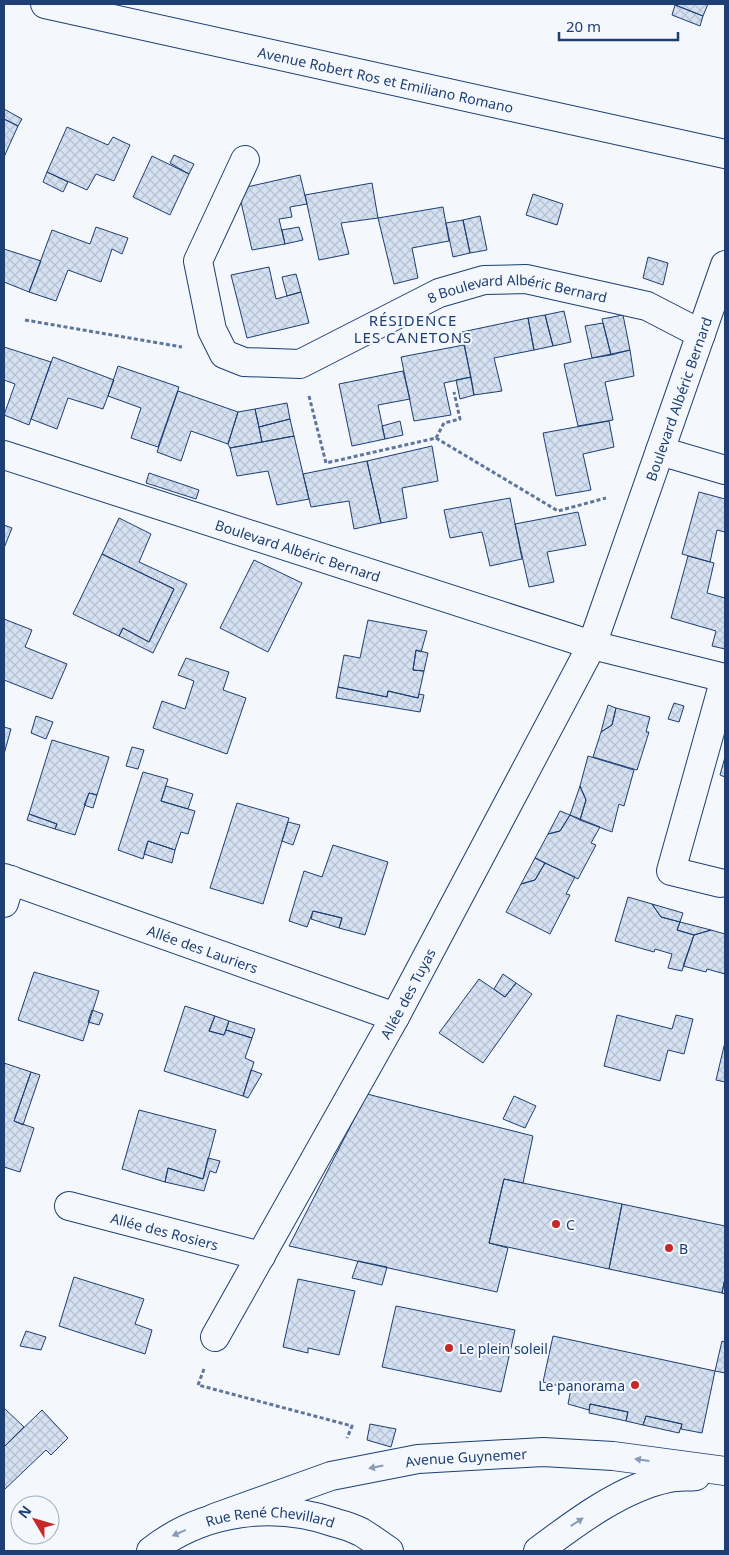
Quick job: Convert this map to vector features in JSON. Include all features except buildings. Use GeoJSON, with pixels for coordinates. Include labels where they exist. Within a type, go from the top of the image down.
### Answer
{"type":"FeatureCollection","features":[{"type":"Feature","properties":{"kind":"street","name":"Avenue Robert Ros et Emiliano Romano"},"geometry":{"type":"LineString","coordinates":[[45,4],[725,154]]}},
{"type":"Feature","properties":{"kind":"street"},"geometry":{"type":"LineString","coordinates":[[224,354],[212,330],[198,261],[245,160]]}},
{"type":"Feature","properties":{"kind":"street","name":"Boulevard Albéric Bernard"},"geometry":{"type":"LineString","coordinates":[[592,645],[725,265]]}},
{"type":"Feature","properties":{"kind":"street","name":"8 Boulevard Albéric Bernard"},"geometry":{"type":"LineString","coordinates":[[224,354],[244,362],[300,364],[439,293],[484,280],[526,279],[646,306],[701,334]]}},
{"type":"Feature","properties":{"kind":"street"},"geometry":{"type":"LineString","coordinates":[[660,451],[725,470]]}},
{"type":"Feature","properties":{"kind":"street","name":"Boulevard Albéric Bernard"},"geometry":{"type":"LineString","coordinates":[[4,455],[592,645],[725,678]]}},
{"type":"Feature","properties":{"kind":"street","name":"Allée des Tuyas"},"geometry":{"type":"LineString","coordinates":[[215,1337],[395,1017],[592,645]]}},
{"type":"Feature","properties":{"kind":"street"},"geometry":{"type":"LineString","coordinates":[[720,883],[671,871],[725,678]]}},
{"type":"Feature","properties":{"kind":"street","name":"Allée des Lauriers"},"geometry":{"type":"LineString","coordinates":[[6,887],[395,1017]]}},
{"type":"Feature","properties":{"kind":"street","name":"Allée des Rosiers"},"geometry":{"type":"LineString","coordinates":[[69,1206],[261,1256]]}},
{"type":"Feature","properties":{"kind":"street","name":"Avenue Guynemer"},"geometry":{"type":"LineString","coordinates":[[214,1518],[331,1476],[418,1460],[543,1452],[613,1456],[725,1472]]}},
{"type":"Feature","properties":{"kind":"street"},"geometry":{"type":"LineString","coordinates":[[538,1551],[574,1524],[621,1496],[669,1478],[725,1472]]}},
{"type":"Feature","properties":{"kind":"street","name":"Rue René Chevillard"},"geometry":{"type":"LineString","coordinates":[[151,1551],[168,1538],[214,1518],[263,1510],[312,1514],[359,1531],[389,1551]]}},
{"type":"Feature","properties":{"kind":"path"},"geometry":{"type":"LineString","coordinates":[[26,320],[224,354]]}},
{"type":"Feature","properties":{"kind":"path"},"geometry":{"type":"LineString","coordinates":[[300,364],[326,463],[436,438],[558,511],[647,488]]}},
{"type":"Feature","properties":{"kind":"path"},"geometry":{"type":"LineString","coordinates":[[436,438],[444,423],[460,419],[454,392]]}},
{"type":"Feature","properties":{"kind":"path"},"geometry":{"type":"LineString","coordinates":[[215,1337],[198,1384],[352,1426],[331,1476]]}},
{"type":"Feature","properties":{"kind":"place","name":"C"},"geometry":{"type":"Point","coordinates":[556,1224]}},
{"type":"Feature","properties":{"kind":"place","name":"B"},"geometry":{"type":"Point","coordinates":[669,1248]}},
{"type":"Feature","properties":{"kind":"place","name":"Le plein soleil"},"geometry":{"type":"Point","coordinates":[449,1348]}},
{"type":"Feature","properties":{"kind":"place","name":"Le panorama"},"geometry":{"type":"Point","coordinates":[635,1385]}},
{"type":"Feature","properties":{"kind":"district","name":"RÉSIDENCE LES CANETONS"},"geometry":{"type":"Point","coordinates":[413,328]}}]}
